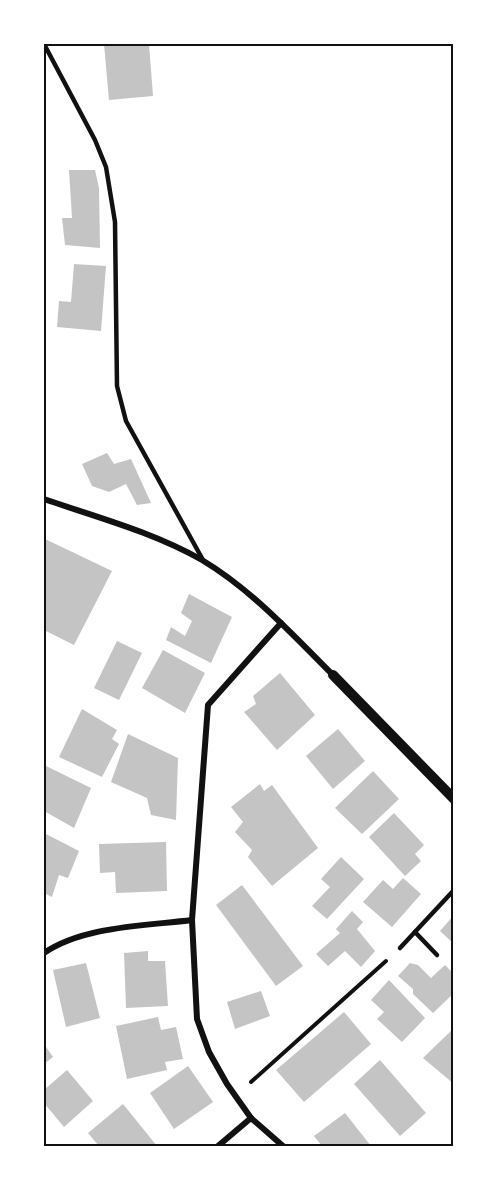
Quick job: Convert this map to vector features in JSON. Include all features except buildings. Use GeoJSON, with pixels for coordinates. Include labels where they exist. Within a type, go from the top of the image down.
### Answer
{"type":"FeatureCollection","features":[{"type":"Feature","properties":{"kind":"street"},"geometry":{"type":"LineString","coordinates":[[44,499],[160,539],[203,561],[263,604],[453,800]]}},
{"type":"Feature","properties":{"kind":"street"},"geometry":{"type":"LineString","coordinates":[[281,623],[208,705],[192,920],[197,1018],[209,1052],[251,1118],[283,1146]]}},
{"type":"Feature","properties":{"kind":"street"},"geometry":{"type":"LineString","coordinates":[[44,953],[58,943],[109,930],[192,920]]}},
{"type":"Feature","properties":{"kind":"street"},"geometry":{"type":"LineString","coordinates":[[218,1146],[251,1118]]}},
{"type":"Feature","properties":{"kind":"lane"},"geometry":{"type":"LineString","coordinates":[[44,44],[95,140],[106,167],[115,222],[117,386],[126,421],[203,561]]}},
{"type":"Feature","properties":{"kind":"lane"},"geometry":{"type":"LineString","coordinates":[[400,948],[453,890]]}},
{"type":"Feature","properties":{"kind":"lane"},"geometry":{"type":"LineString","coordinates":[[416,932],[437,955]]}},
{"type":"Feature","properties":{"kind":"path"},"geometry":{"type":"LineString","coordinates":[[236,1097],[400,948]]}}]}
